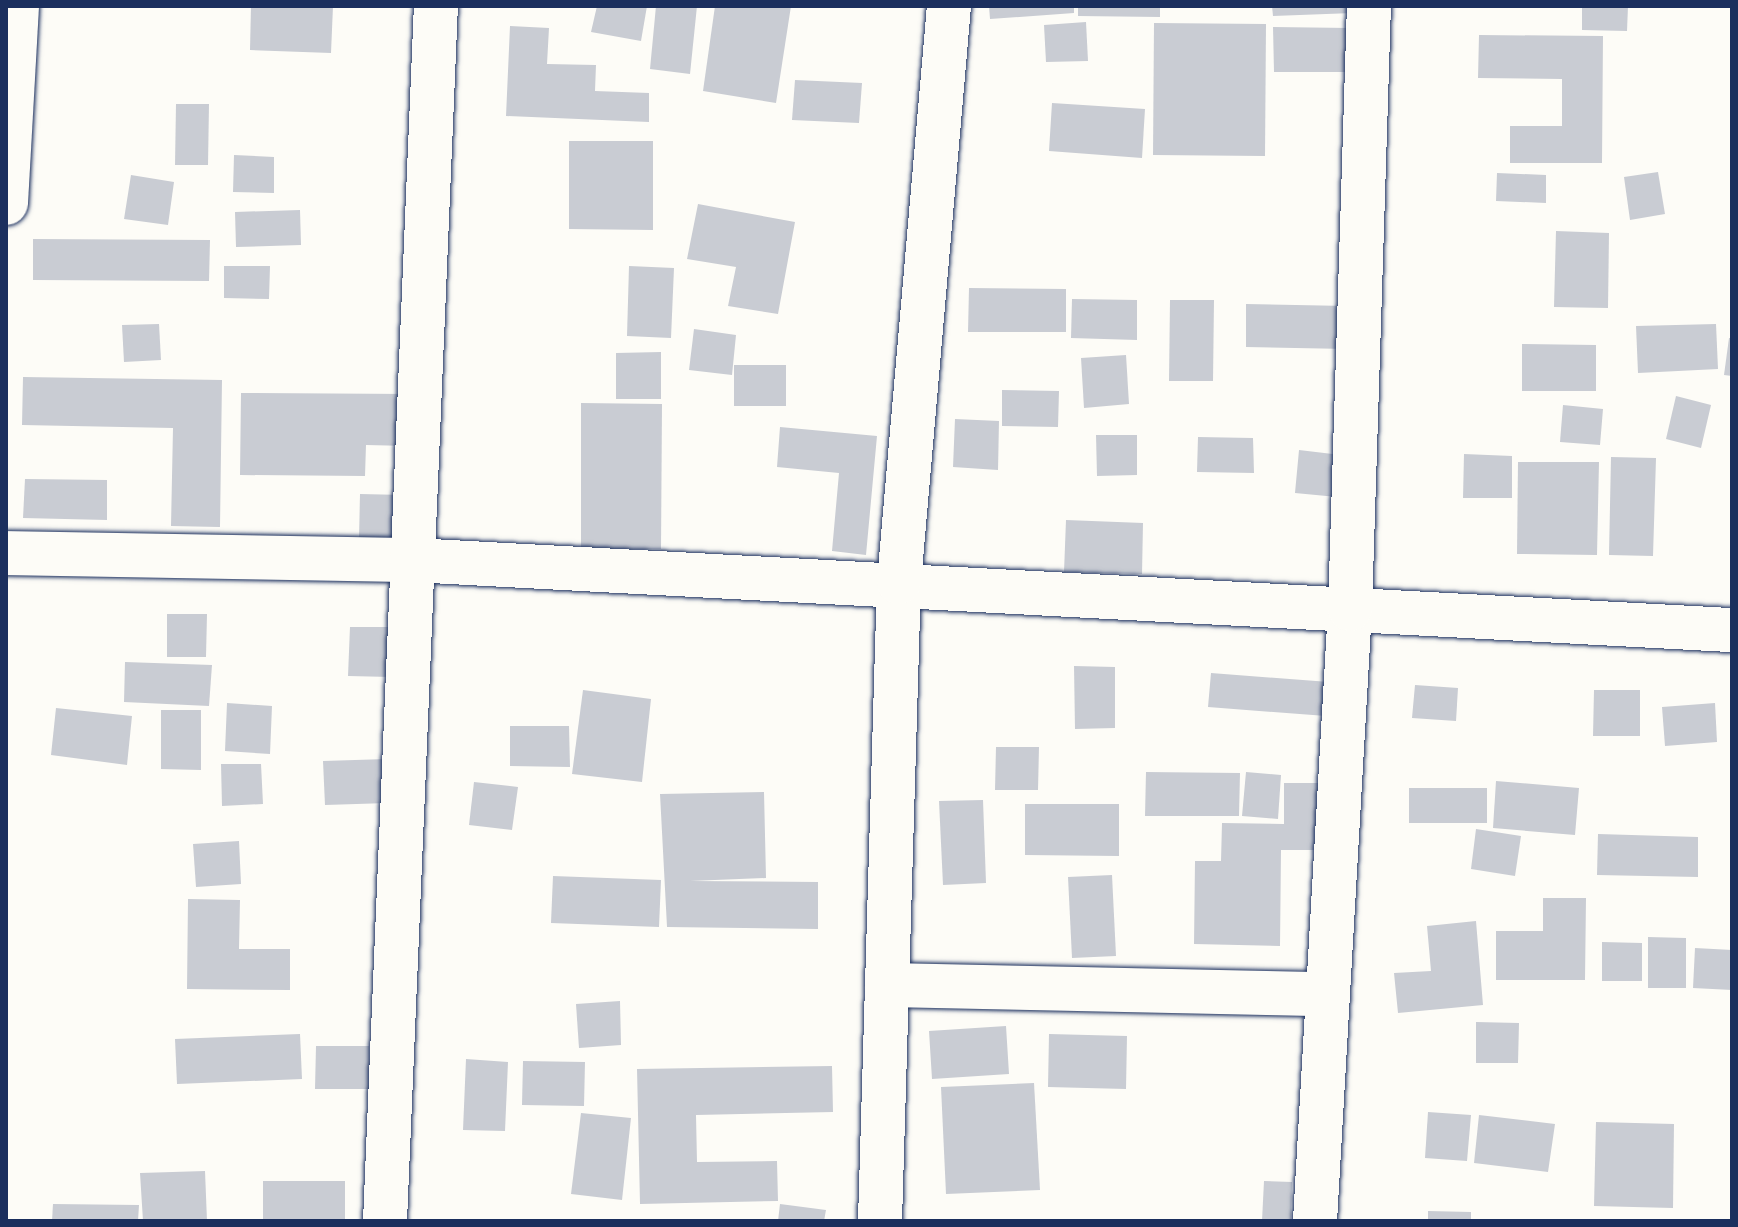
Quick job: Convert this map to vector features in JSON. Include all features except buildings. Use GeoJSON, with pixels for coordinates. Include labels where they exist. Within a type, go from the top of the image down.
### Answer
{"type":"FeatureCollection","features":[{"type":"Feature","properties":{"kind":"street"},"geometry":{"type":"LineString","coordinates":[[6,203],[17,6]]}},
{"type":"Feature","properties":{"kind":"street"},"geometry":{"type":"LineString","coordinates":[[385,1221],[436,6]]}},
{"type":"Feature","properties":{"kind":"street"},"geometry":{"type":"LineString","coordinates":[[880,1221],[899,582],[949,6]]}},
{"type":"Feature","properties":{"kind":"street"},"geometry":{"type":"LineString","coordinates":[[1315,1221],[1350,609],[1369,6]]}},
{"type":"Feature","properties":{"kind":"street"},"geometry":{"type":"LineString","coordinates":[[6,553],[412,560],[899,582],[1732,630]]}},
{"type":"Feature","properties":{"kind":"street"},"geometry":{"type":"LineString","coordinates":[[887,985],[1327,994]]}}]}
